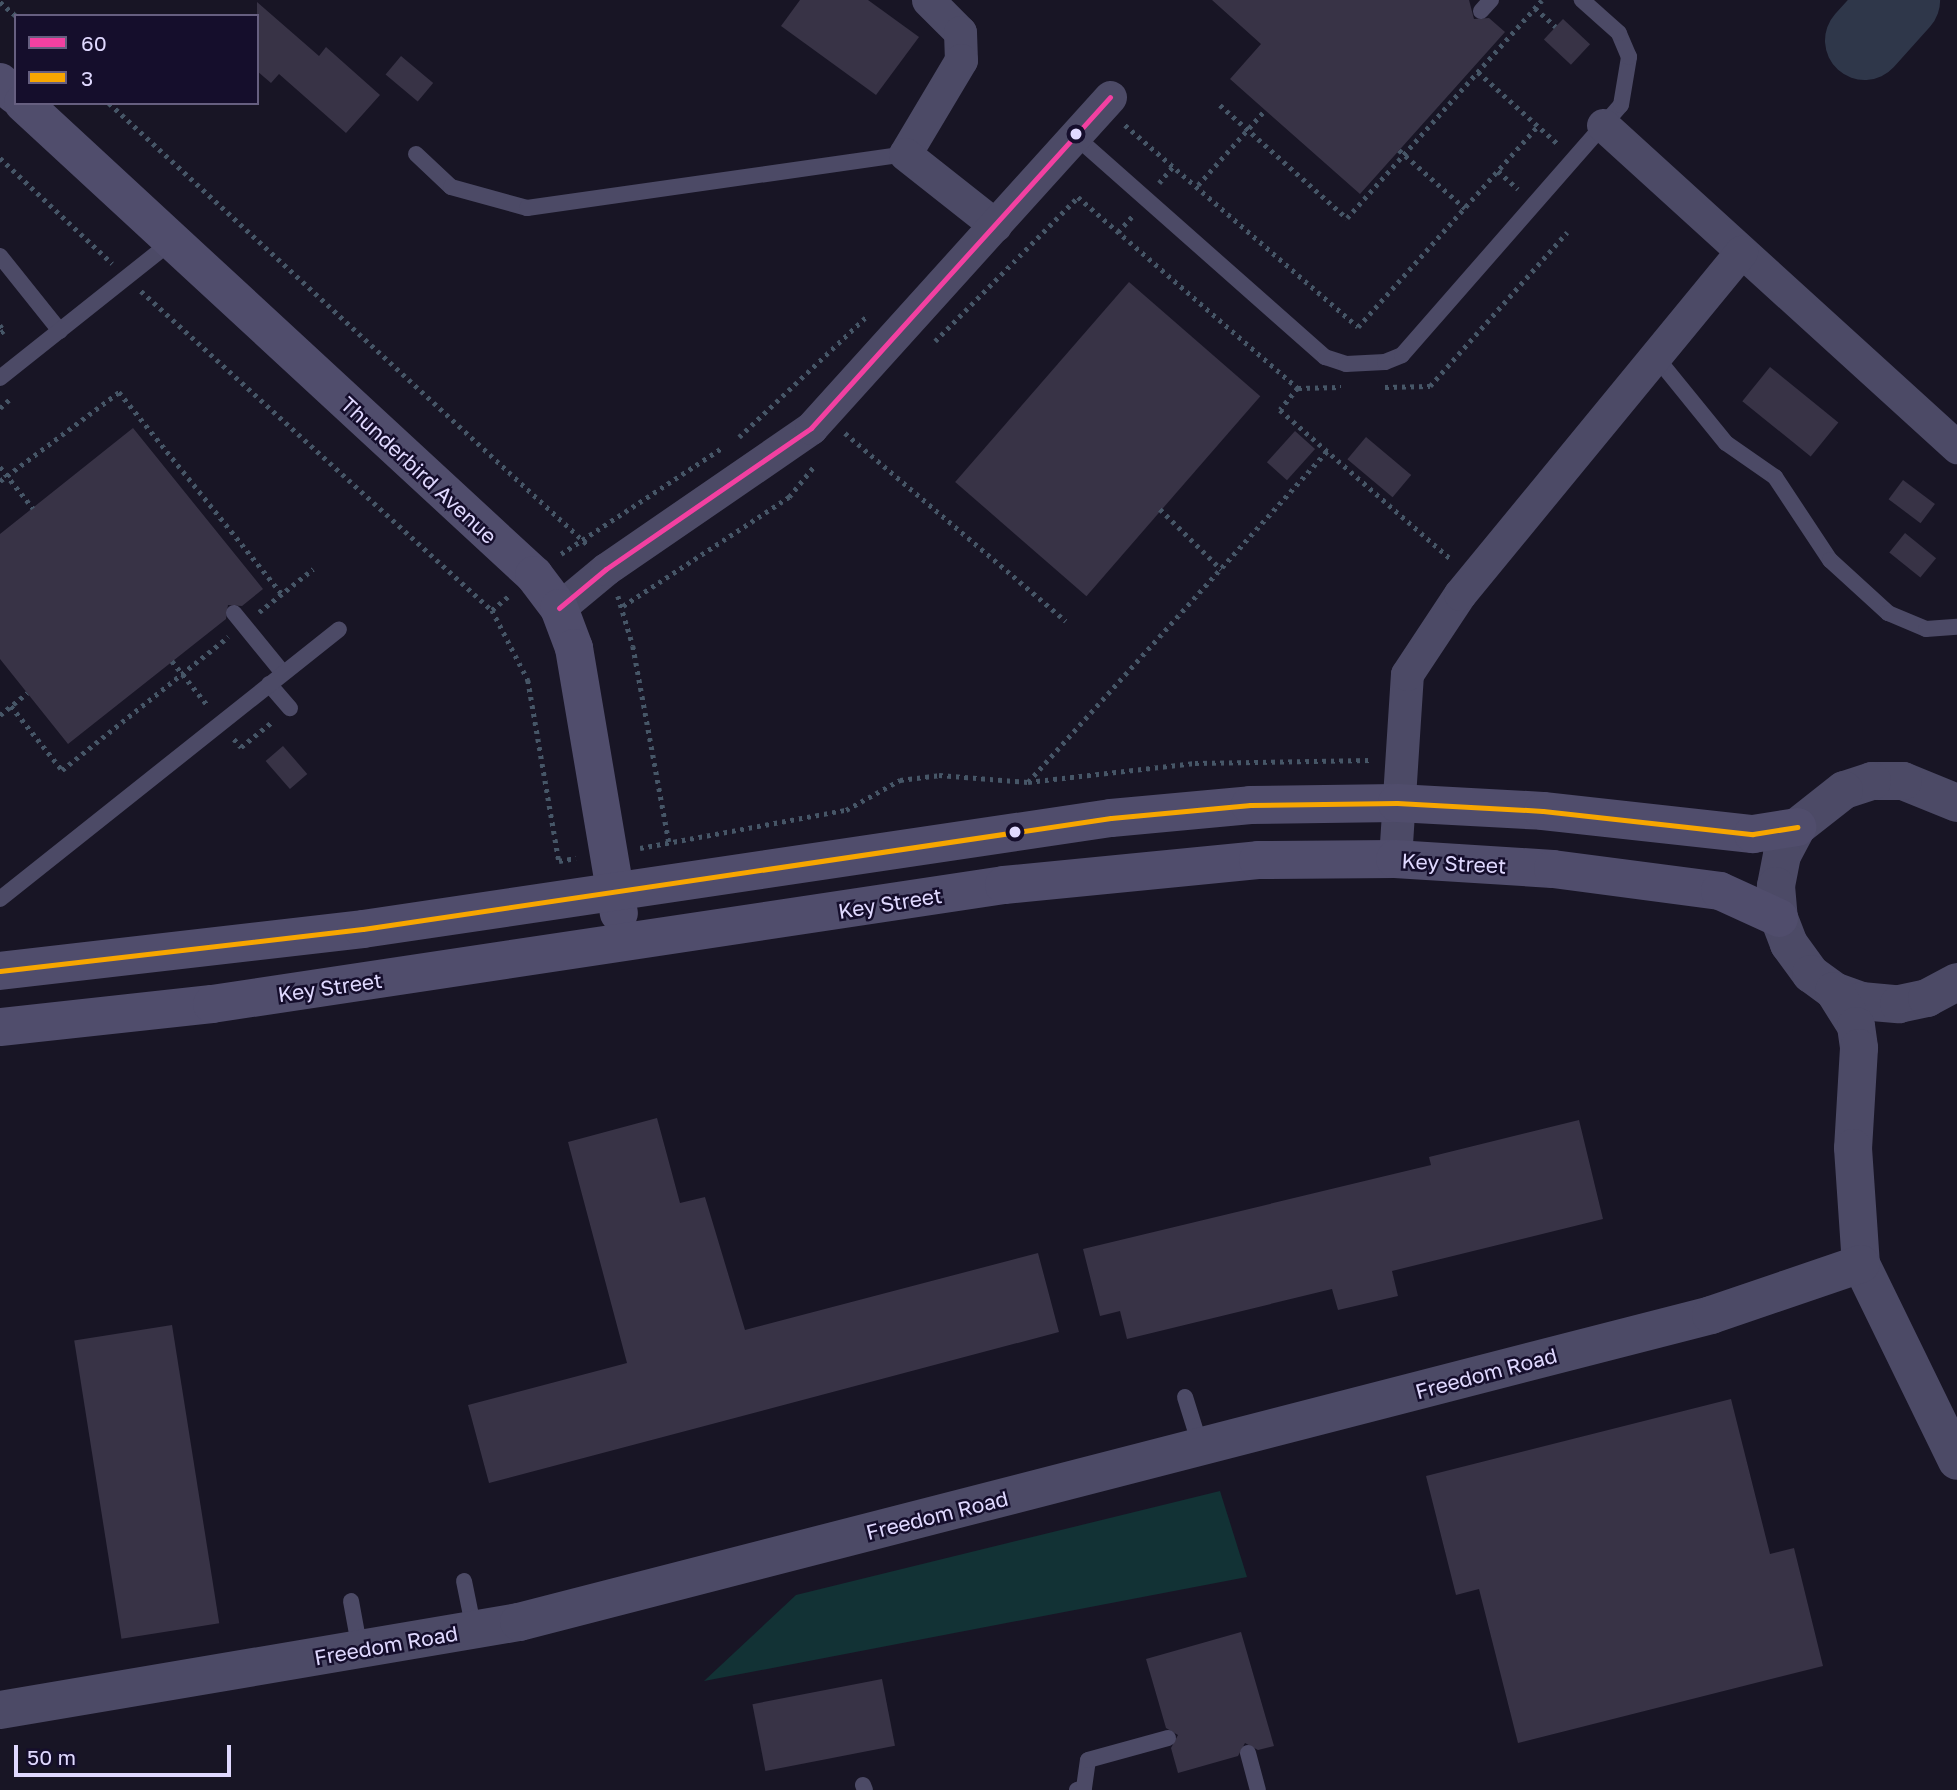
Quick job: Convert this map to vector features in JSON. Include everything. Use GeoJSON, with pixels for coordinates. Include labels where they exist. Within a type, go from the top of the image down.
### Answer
{"type":"FeatureCollection","features":[{"type":"Feature","properties":{"kind":"main road"},"geometry":{"type":"LineString","coordinates":[[0,82],[14,94]]}},
{"type":"Feature","properties":{"kind":"main road","name":"Thunderbird Avenue"},"geometry":{"type":"LineString","coordinates":[[25,105],[534,575],[559,608],[574,648],[624,944]]}},
{"type":"Feature","properties":{"kind":"main road"},"geometry":{"type":"LineString","coordinates":[[0,971],[363,929],[613,871],[1250,805],[1397,803],[1543,811],[1753,834],[1797,827]]}},
{"type":"Feature","properties":{"kind":"main road","name":"Key Street"},"geometry":{"type":"LineString","coordinates":[[0,1027],[212,1004],[1118,871],[1258,860],[1395,859],[1553,869],[1720,891],[1779,918]]}},
{"type":"Feature","properties":{"kind":"street"},"geometry":{"type":"LineString","coordinates":[[928,0],[960,32],[961,60],[905,154],[995,225]]}},
{"type":"Feature","properties":{"kind":"street"},"geometry":{"type":"LineString","coordinates":[[559,608],[606,569],[811,428],[1110,97]]}},
{"type":"Feature","properties":{"kind":"street"},"geometry":{"type":"LineString","coordinates":[[1603,125],[1957,447]]}},
{"type":"Feature","properties":{"kind":"street"},"geometry":{"type":"LineString","coordinates":[[1395,859],[1407,674],[1474,578],[1741,252]]}},
{"type":"Feature","properties":{"kind":"street"},"geometry":{"type":"LineString","coordinates":[[1957,803],[1922,785],[1872,781],[1826,799],[1797,827],[1778,870],[1779,918],[1799,960],[1834,991],[1856,1026],[1859,1048],[1853,1148],[1861,1264],[1957,1461]]}},
{"type":"Feature","properties":{"kind":"street"},"geometry":{"type":"LineString","coordinates":[[1834,991],[1861,1001],[1899,1004],[1927,998],[1957,982]]}},
{"type":"Feature","properties":{"kind":"street"},"geometry":{"type":"LineString","coordinates":[[1859,1048],[1868,1030],[1899,1004]]}},
{"type":"Feature","properties":{"kind":"street","name":"Freedom Road"},"geometry":{"type":"LineString","coordinates":[[0,1710],[474,1630],[1201,1448],[1711,1315],[1861,1264]]}},
{"type":"Feature","properties":{"kind":"lane"},"geometry":{"type":"LineString","coordinates":[[1074,136],[1325,357],[1365,365],[1402,355],[1621,105],[1629,57],[1619,33],[1582,0]]}},
{"type":"Feature","properties":{"kind":"lane"},"geometry":{"type":"LineString","coordinates":[[416,154],[451,187],[527,208],[905,154]]}},
{"type":"Feature","properties":{"kind":"lane"},"geometry":{"type":"LineString","coordinates":[[0,378],[171,242]]}},
{"type":"Feature","properties":{"kind":"lane"},"geometry":{"type":"LineString","coordinates":[[0,256],[60,331]]}},
{"type":"Feature","properties":{"kind":"lane"},"geometry":{"type":"LineString","coordinates":[[1656,357],[1726,443],[1774,477],[1830,560],[1888,612],[1926,629],[1957,627]]}},
{"type":"Feature","properties":{"kind":"lane"},"geometry":{"type":"LineString","coordinates":[[239,619],[276,678],[290,708]]}},
{"type":"Feature","properties":{"kind":"lane"},"geometry":{"type":"LineString","coordinates":[[0,899],[339,629]]}},
{"type":"Feature","properties":{"kind":"lane"},"geometry":{"type":"LineString","coordinates":[[1185,1397],[1201,1448]]}},
{"type":"Feature","properties":{"kind":"lane"},"geometry":{"type":"LineString","coordinates":[[464,1581],[474,1630]]}},
{"type":"Feature","properties":{"kind":"lane"},"geometry":{"type":"LineString","coordinates":[[351,1601],[360,1650]]}},
{"type":"Feature","properties":{"kind":"lane"},"geometry":{"type":"LineString","coordinates":[[1077,1790],[1084,1788],[1088,1760],[1168,1738]]}},
{"type":"Feature","properties":{"kind":"lane"},"geometry":{"type":"LineString","coordinates":[[1248,1753],[1258,1790]]}},
{"type":"Feature","properties":{"kind":"path"},"geometry":{"type":"LineString","coordinates":[[1220,105],[1347,218],[1436,113],[1478,72],[1542,0]]}},
{"type":"Feature","properties":{"kind":"path"},"geometry":{"type":"LineString","coordinates":[[0,2],[14,14]]}},
{"type":"Feature","properties":{"kind":"path"},"geometry":{"type":"LineString","coordinates":[[1535,8],[1556,27]]}},
{"type":"Feature","properties":{"kind":"path"},"geometry":{"type":"LineString","coordinates":[[1478,72],[1574,158]]}},
{"type":"Feature","properties":{"kind":"path"},"geometry":{"type":"LineString","coordinates":[[111,105],[582,538],[738,438],[869,314]]}},
{"type":"Feature","properties":{"kind":"path"},"geometry":{"type":"LineString","coordinates":[[1198,185],[1265,110]]}},
{"type":"Feature","properties":{"kind":"path"},"geometry":{"type":"LineString","coordinates":[[1145,138],[1358,327],[1538,126]]}},
{"type":"Feature","properties":{"kind":"path"},"geometry":{"type":"LineString","coordinates":[[1399,150],[1465,208]]}},
{"type":"Feature","properties":{"kind":"path"},"geometry":{"type":"LineString","coordinates":[[0,158],[127,278],[492,610],[528,680],[559,861],[613,871],[669,842],[846,810],[900,780],[939,775],[1028,782],[1195,763],[1400,760]]}},
{"type":"Feature","properties":{"kind":"path"},"geometry":{"type":"LineString","coordinates":[[1366,186],[1371,190]]}},
{"type":"Feature","properties":{"kind":"path"},"geometry":{"type":"LineString","coordinates":[[932,344],[1079,197],[1298,388],[1351,387]]}},
{"type":"Feature","properties":{"kind":"path"},"geometry":{"type":"LineString","coordinates":[[1377,387],[1430,386],[1567,232]]}},
{"type":"Feature","properties":{"kind":"path"},"geometry":{"type":"LineString","coordinates":[[0,325],[4,331],[0,334]]}},
{"type":"Feature","properties":{"kind":"path"},"geometry":{"type":"LineString","coordinates":[[1298,388],[1280,410],[1474,578]]}},
{"type":"Feature","properties":{"kind":"path"},"geometry":{"type":"LineString","coordinates":[[0,481],[119,392],[282,594]]}},
{"type":"Feature","properties":{"kind":"path"},"geometry":{"type":"LineString","coordinates":[[838,439],[854,423]]}},
{"type":"Feature","properties":{"kind":"path"},"geometry":{"type":"LineString","coordinates":[[844,433],[1066,621]]}},
{"type":"Feature","properties":{"kind":"path"},"geometry":{"type":"LineString","coordinates":[[1028,782],[1327,451]]}},
{"type":"Feature","properties":{"kind":"path"},"geometry":{"type":"LineString","coordinates":[[669,842],[623,606],[789,496],[823,456]]}},
{"type":"Feature","properties":{"kind":"path"},"geometry":{"type":"LineString","coordinates":[[0,467],[33,508]]}},
{"type":"Feature","properties":{"kind":"path"},"geometry":{"type":"LineString","coordinates":[[1160,509],[1221,569]]}},
{"type":"Feature","properties":{"kind":"path"},"geometry":{"type":"LineString","coordinates":[[10,706],[62,770],[182,673],[239,619],[282,594],[313,569]]}},
{"type":"Feature","properties":{"kind":"path"},"geometry":{"type":"LineString","coordinates":[[172,661],[241,747],[290,708]]}},
{"type":"Feature","properties":{"kind":"path"},"geometry":{"type":"LineString","coordinates":[[1,712],[27,693]]}},
{"type":"Feature","properties":{"kind":"green space"},"geometry":{"type":"Polygon","coordinates":[[[1220,1491],[1247,1577],[704,1681],[796,1595],[1220,1491]]]}},
{"type":"Feature","properties":{"kind":"building"},"geometry":{"type":"Polygon","coordinates":[[[800,0],[868,0],[919,37],[876,95],[781,26],[800,0]]]}},
{"type":"Feature","properties":{"kind":"building"},"geometry":{"type":"Polygon","coordinates":[[[1212,0],[1469,0],[1474,19],[1489,18],[1505,32],[1360,194],[1230,79],[1261,44],[1212,0]]]}},
{"type":"Feature","properties":{"kind":"building"},"geometry":{"type":"Polygon","coordinates":[[[257,2],[319,56],[326,47],[380,95],[346,133],[279,74],[271,83],[259,73],[257,2]]]}},
{"type":"Feature","properties":{"kind":"building"},"geometry":{"type":"Polygon","coordinates":[[[1563,19],[1590,44],[1571,65],[1544,39],[1563,19]]]}},
{"type":"Feature","properties":{"kind":"building"},"geometry":{"type":"Polygon","coordinates":[[[401,56],[433,83],[418,101],[386,74],[401,56]]]}},
{"type":"Feature","properties":{"kind":"building"},"geometry":{"type":"Polygon","coordinates":[[[1129,282],[1260,396],[1086,596],[955,482],[1129,282]]]}},
{"type":"Feature","properties":{"kind":"building"},"geometry":{"type":"Polygon","coordinates":[[[1770,367],[1838,422],[1811,457],[1742,401],[1770,367]]]}},
{"type":"Feature","properties":{"kind":"building"},"geometry":{"type":"Polygon","coordinates":[[[133,428],[263,589],[242,606],[228,605],[226,619],[68,744],[0,659],[0,534],[133,428]]]}},
{"type":"Feature","properties":{"kind":"building"},"geometry":{"type":"Polygon","coordinates":[[[1295,431],[1315,449],[1287,480],[1267,462],[1295,431]]]}},
{"type":"Feature","properties":{"kind":"building"},"geometry":{"type":"Polygon","coordinates":[[[1366,437],[1411,475],[1393,497],[1347,459],[1366,437]]]}},
{"type":"Feature","properties":{"kind":"building"},"geometry":{"type":"Polygon","coordinates":[[[1903,480],[1935,504],[1921,523],[1889,499],[1903,480]]]}},
{"type":"Feature","properties":{"kind":"building"},"geometry":{"type":"Polygon","coordinates":[[[1905,533],[1936,558],[1920,578],[1889,552],[1905,533]]]}},
{"type":"Feature","properties":{"kind":"building"},"geometry":{"type":"Polygon","coordinates":[[[283,746],[307,774],[290,789],[266,761],[283,746]]]}},
{"type":"Feature","properties":{"kind":"building"},"geometry":{"type":"Polygon","coordinates":[[[657,1118],[680,1203],[705,1197],[745,1330],[1038,1253],[1059,1332],[489,1483],[468,1405],[627,1363],[568,1142],[657,1118]]]}},
{"type":"Feature","properties":{"kind":"building"},"geometry":{"type":"Polygon","coordinates":[[[1579,1120],[1603,1219],[1392,1271],[1398,1296],[1338,1310],[1332,1289],[1127,1339],[1120,1311],[1100,1316],[1083,1249],[1431,1165],[1429,1157],[1579,1120]]]}},
{"type":"Feature","properties":{"kind":"building"},"geometry":{"type":"Polygon","coordinates":[[[172,1325],[219,1623],[121,1639],[74,1340],[172,1325]]]}},
{"type":"Feature","properties":{"kind":"building"},"geometry":{"type":"Polygon","coordinates":[[[1731,1399],[1770,1554],[1794,1548],[1823,1666],[1518,1743],[1479,1589],[1456,1595],[1426,1476],[1731,1399]]]}},
{"type":"Feature","properties":{"kind":"building"},"geometry":{"type":"Polygon","coordinates":[[[1241,1632],[1274,1746],[1258,1750],[1245,1743],[1238,1756],[1178,1773],[1171,1748],[1178,1735],[1166,1728],[1146,1659],[1241,1632]]]}},
{"type":"Feature","properties":{"kind":"building"},"geometry":{"type":"Polygon","coordinates":[[[882,1679],[895,1746],[765,1771],[752,1704],[882,1679]]]}},
{"type":"Feature","properties":{"kind":"taxiway"},"geometry":{"type":"LineString","coordinates":[[1864,40],[1900,0]]}},
{"type":"Feature","properties":{"kind":"transit line","name":"60"},"geometry":{"type":"LineString","coordinates":[[559,608],[606,569],[811,428],[1110,97]]}},
{"type":"Feature","properties":{"kind":"transit line","name":"3"},"geometry":{"type":"LineString","coordinates":[[0,971],[363,929],[1111,818],[1250,805],[1397,803],[1543,811],[1753,834],[1797,827]]}}]}
